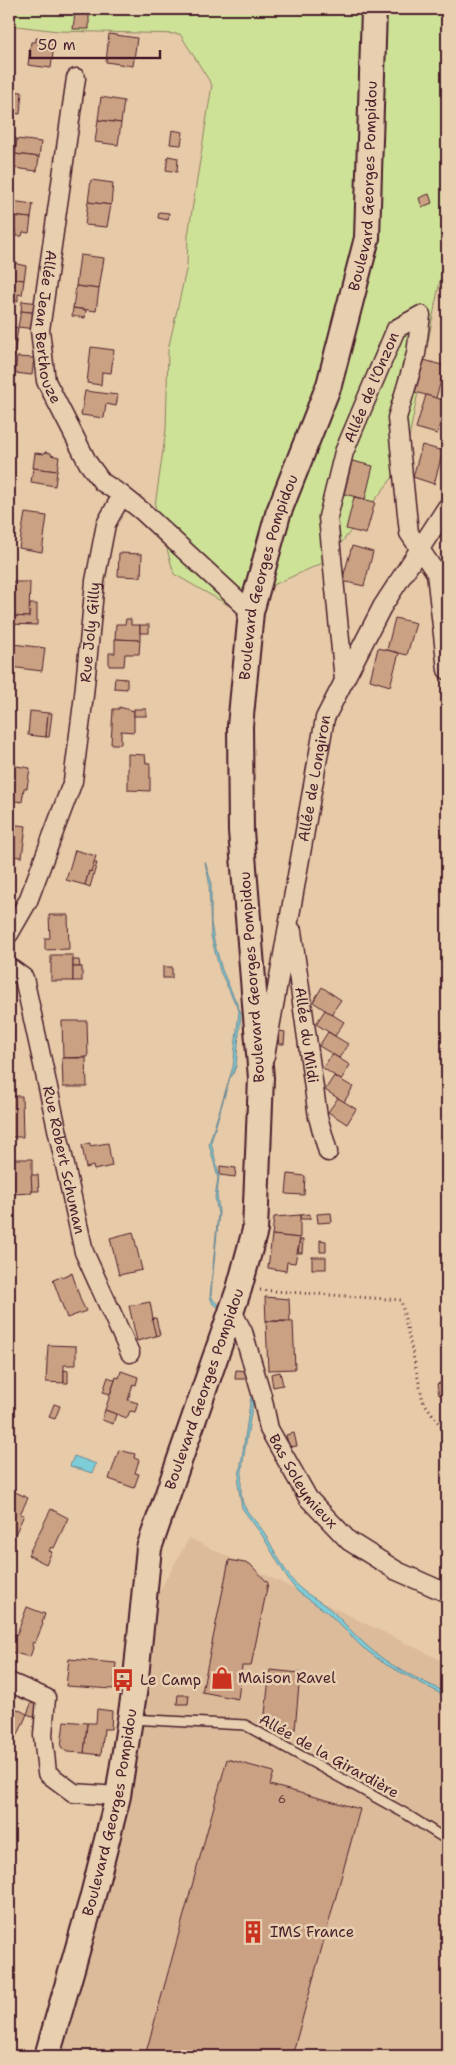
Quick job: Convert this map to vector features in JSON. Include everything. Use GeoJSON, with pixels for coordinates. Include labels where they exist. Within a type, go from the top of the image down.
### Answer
{"type":"FeatureCollection","features":[{"type":"Feature","properties":{"kind":"main road","name":"Boulevard Georges Pompidou"},"geometry":{"type":"LineString","coordinates":[[47,2056],[92,1899],[118,1796],[136,1687],[149,1548],[235,1299],[255,1230],[261,1078],[241,831],[240,726],[251,612],[278,514],[329,385],[367,238],[374,9]]}},
{"type":"Feature","properties":{"kind":"street","name":"Allée Jean Berthouze"},"geometry":{"type":"LineString","coordinates":[[76,78],[40,330],[46,380],[88,463],[102,482],[122,496]]}},
{"type":"Feature","properties":{"kind":"street","name":"Allée de l'Onzon"},"geometry":{"type":"LineString","coordinates":[[344,681],[328,517],[344,452],[396,329],[421,314],[416,354],[397,418],[410,533],[420,550]]}},
{"type":"Feature","properties":{"kind":"street"},"geometry":{"type":"LineString","coordinates":[[122,496],[142,511],[251,612]]}},
{"type":"Feature","properties":{"kind":"street","name":"Rue Joly Gilly"},"geometry":{"type":"LineString","coordinates":[[9,934],[28,901],[73,781],[84,695],[95,581],[106,524],[122,496]]}},
{"type":"Feature","properties":{"kind":"street","name":"Allée de Longiron"},"geometry":{"type":"LineString","coordinates":[[261,1078],[325,718],[382,607],[447,507]]}},
{"type":"Feature","properties":{"kind":"street"},"geometry":{"type":"LineString","coordinates":[[420,550],[436,573],[447,670]]}},
{"type":"Feature","properties":{"kind":"street","name":"Allée du Midi"},"geometry":{"type":"LineString","coordinates":[[290,916],[318,1116],[328,1152]]}},
{"type":"Feature","properties":{"kind":"street","name":"Rue Robert Schuman"},"geometry":{"type":"LineString","coordinates":[[9,968],[24,978],[84,1252],[130,1353]]}},
{"type":"Feature","properties":{"kind":"street","name":"Bas Soleymieux"},"geometry":{"type":"LineString","coordinates":[[235,1299],[262,1396],[269,1429],[308,1498],[349,1541],[397,1571],[447,1593]]}},
{"type":"Feature","properties":{"kind":"street"},"geometry":{"type":"LineString","coordinates":[[9,1682],[46,1698],[43,1735],[48,1773],[74,1793],[118,1796]]}},
{"type":"Feature","properties":{"kind":"lane","name":"Allée de la Girardière"},"geometry":{"type":"LineString","coordinates":[[130,1719],[245,1725],[406,1814],[447,1840]]}},
{"type":"Feature","properties":{"kind":"path"},"geometry":{"type":"LineString","coordinates":[[235,1299],[400,1300],[423,1401],[447,1435]]}},
{"type":"Feature","properties":{"kind":"shaded area"},"geometry":{"type":"Polygon","coordinates":[[[189,1538],[447,1663],[447,2056],[55,2056],[135,1635],[189,1538]]]}},
{"type":"Feature","properties":{"kind":"green space"},"geometry":{"type":"Polygon","coordinates":[[[9,9],[447,9],[447,245],[404,463],[327,561],[228,605],[174,574],[155,506],[166,430],[168,350],[187,266],[188,236],[212,85],[180,34],[58,31],[9,25],[9,9]]]}},
{"type":"Feature","properties":{"kind":"water"},"geometry":{"type":"Polygon","coordinates":[[[205,862],[211,881],[211,923],[214,941],[222,970],[241,1013],[236,1066],[230,1077],[211,1142],[219,1175],[217,1195],[219,1212],[211,1294],[213,1300],[219,1305],[218,1307],[213,1304],[210,1297],[218,1214],[215,1197],[218,1178],[209,1144],[233,1067],[239,1011],[220,971],[211,936],[209,881],[205,862]]]}},
{"type":"Feature","properties":{"kind":"water"},"geometry":{"type":"Polygon","coordinates":[[[245,1319],[254,1332],[257,1352],[256,1377],[241,1482],[244,1505],[296,1585],[331,1610],[384,1660],[447,1693],[447,1697],[385,1664],[362,1647],[327,1612],[298,1592],[289,1581],[262,1535],[242,1508],[238,1484],[252,1390],[245,1319]]]}},
{"type":"Feature","properties":{"kind":"water"},"geometry":{"type":"Polygon","coordinates":[[[74,1456],[96,1464],[92,1473],[70,1466],[74,1456]]]}},
{"type":"Feature","properties":{"kind":"building"},"geometry":{"type":"Polygon","coordinates":[[[75,13],[89,13],[89,29],[73,29],[75,13]]]}},
{"type":"Feature","properties":{"kind":"building"},"geometry":{"type":"Polygon","coordinates":[[[109,34],[137,38],[133,66],[106,62],[109,34]]]}},
{"type":"Feature","properties":{"kind":"building"},"geometry":{"type":"Polygon","coordinates":[[[36,38],[45,39],[44,43],[54,45],[51,68],[28,65],[31,42],[36,42],[36,38]]]}},
{"type":"Feature","properties":{"kind":"building"},"geometry":{"type":"Polygon","coordinates":[[[9,91],[22,92],[20,114],[9,112],[9,91]]]}},
{"type":"Feature","properties":{"kind":"building"},"geometry":{"type":"Polygon","coordinates":[[[101,97],[124,101],[121,123],[98,120],[101,97]]]}},
{"type":"Feature","properties":{"kind":"building"},"geometry":{"type":"Polygon","coordinates":[[[98,120],[121,123],[118,145],[95,142],[98,120]]]}},
{"type":"Feature","properties":{"kind":"building"},"geometry":{"type":"Polygon","coordinates":[[[172,130],[183,132],[181,145],[170,144],[172,130]]]}},
{"type":"Feature","properties":{"kind":"building"},"geometry":{"type":"Polygon","coordinates":[[[9,138],[17,139],[15,154],[9,153],[9,138]]]}},
{"type":"Feature","properties":{"kind":"building"},"geometry":{"type":"Polygon","coordinates":[[[17,139],[41,142],[39,157],[15,154],[17,139]]]}},
{"type":"Feature","properties":{"kind":"building"},"geometry":{"type":"Polygon","coordinates":[[[9,153],[15,154],[14,168],[9,168],[9,153]]]}},
{"type":"Feature","properties":{"kind":"building"},"geometry":{"type":"Polygon","coordinates":[[[15,154],[39,157],[37,171],[14,168],[15,154]]]}},
{"type":"Feature","properties":{"kind":"building"},"geometry":{"type":"Polygon","coordinates":[[[168,156],[178,158],[177,172],[166,170],[168,156]]]}},
{"type":"Feature","properties":{"kind":"building"},"geometry":{"type":"Polygon","coordinates":[[[91,180],[113,183],[111,205],[88,202],[91,180]]]}},
{"type":"Feature","properties":{"kind":"building"},"geometry":{"type":"Polygon","coordinates":[[[9,185],[14,185],[13,195],[9,194],[9,185]]]}},
{"type":"Feature","properties":{"kind":"building"},"geometry":{"type":"Polygon","coordinates":[[[429,194],[432,203],[422,207],[419,198],[429,194]]]}},
{"type":"Feature","properties":{"kind":"building"},"geometry":{"type":"Polygon","coordinates":[[[10,201],[33,204],[31,218],[9,216],[10,201]]]}},
{"type":"Feature","properties":{"kind":"building"},"geometry":{"type":"Polygon","coordinates":[[[88,202],[111,205],[107,227],[85,225],[88,202]]]}},
{"type":"Feature","properties":{"kind":"building"},"geometry":{"type":"Polygon","coordinates":[[[159,212],[169,213],[168,220],[158,218],[159,212]]]}},
{"type":"Feature","properties":{"kind":"building"},"geometry":{"type":"Polygon","coordinates":[[[9,216],[31,218],[29,233],[23,232],[22,236],[15,236],[16,232],[9,231],[9,216]]]}},
{"type":"Feature","properties":{"kind":"building"},"geometry":{"type":"Polygon","coordinates":[[[80,255],[104,258],[99,289],[76,286],[80,255]]]}},
{"type":"Feature","properties":{"kind":"building"},"geometry":{"type":"Polygon","coordinates":[[[12,261],[26,266],[24,280],[9,278],[9,263],[12,264],[12,261]]]}},
{"type":"Feature","properties":{"kind":"building"},"geometry":{"type":"Polygon","coordinates":[[[9,278],[24,280],[22,295],[18,294],[18,301],[9,300],[9,278]]]}},
{"type":"Feature","properties":{"kind":"building"},"geometry":{"type":"Polygon","coordinates":[[[76,286],[99,289],[96,311],[73,308],[76,286]]]}},
{"type":"Feature","properties":{"kind":"building"},"geometry":{"type":"Polygon","coordinates":[[[22,301],[39,303],[38,313],[21,311],[22,301]]]}},
{"type":"Feature","properties":{"kind":"building"},"geometry":{"type":"Polygon","coordinates":[[[73,308],[86,310],[85,318],[72,316],[73,308]]]}},
{"type":"Feature","properties":{"kind":"building"},"geometry":{"type":"Polygon","coordinates":[[[21,311],[38,313],[36,329],[18,327],[21,311]]]}},
{"type":"Feature","properties":{"kind":"building"},"geometry":{"type":"Polygon","coordinates":[[[9,326],[18,328],[16,342],[9,341],[9,326]]]}},
{"type":"Feature","properties":{"kind":"building"},"geometry":{"type":"Polygon","coordinates":[[[9,341],[16,342],[14,357],[9,356],[9,341]]]}},
{"type":"Feature","properties":{"kind":"building"},"geometry":{"type":"Polygon","coordinates":[[[91,347],[114,350],[111,373],[102,372],[101,385],[87,383],[91,347]]]}},
{"type":"Feature","properties":{"kind":"building"},"geometry":{"type":"Polygon","coordinates":[[[17,357],[34,358],[32,375],[15,373],[17,357]]]}},
{"type":"Feature","properties":{"kind":"building"},"geometry":{"type":"Polygon","coordinates":[[[424,360],[445,366],[436,398],[415,392],[424,360]]]}},
{"type":"Feature","properties":{"kind":"building"},"geometry":{"type":"Polygon","coordinates":[[[85,391],[118,395],[116,406],[106,404],[104,418],[81,415],[85,391]]]}},
{"type":"Feature","properties":{"kind":"building"},"geometry":{"type":"Polygon","coordinates":[[[426,395],[446,401],[437,434],[416,428],[426,395]]]}},
{"type":"Feature","properties":{"kind":"building"},"geometry":{"type":"Polygon","coordinates":[[[422,445],[443,451],[434,484],[413,477],[422,445]]]}},
{"type":"Feature","properties":{"kind":"building"},"geometry":{"type":"Polygon","coordinates":[[[45,452],[59,457],[57,471],[33,468],[35,453],[44,454],[45,452]]]}},
{"type":"Feature","properties":{"kind":"building"},"geometry":{"type":"Polygon","coordinates":[[[352,461],[373,466],[365,499],[344,494],[352,461]]]}},
{"type":"Feature","properties":{"kind":"building"},"geometry":{"type":"Polygon","coordinates":[[[33,468],[57,471],[55,486],[31,482],[33,468]]]}},
{"type":"Feature","properties":{"kind":"building"},"geometry":{"type":"Polygon","coordinates":[[[354,497],[375,502],[366,534],[346,529],[354,497]]]}},
{"type":"Feature","properties":{"kind":"building"},"geometry":{"type":"Polygon","coordinates":[[[25,513],[47,516],[42,552],[19,548],[25,513]]]}},
{"type":"Feature","properties":{"kind":"building"},"geometry":{"type":"Polygon","coordinates":[[[352,546],[373,552],[364,586],[342,581],[352,546]]]}},
{"type":"Feature","properties":{"kind":"building"},"geometry":{"type":"Polygon","coordinates":[[[119,553],[142,554],[141,577],[118,576],[119,553]]]}},
{"type":"Feature","properties":{"kind":"building"},"geometry":{"type":"Polygon","coordinates":[[[9,582],[30,582],[29,617],[9,616],[9,582]]]}},
{"type":"Feature","properties":{"kind":"building"},"geometry":{"type":"Polygon","coordinates":[[[30,604],[37,604],[37,625],[9,624],[9,616],[29,617],[30,604]]]}},
{"type":"Feature","properties":{"kind":"building"},"geometry":{"type":"Polygon","coordinates":[[[395,618],[416,623],[407,655],[387,650],[395,618]]]}},
{"type":"Feature","properties":{"kind":"building"},"geometry":{"type":"Polygon","coordinates":[[[126,619],[131,619],[131,625],[140,625],[140,640],[115,639],[116,624],[125,624],[126,619]]]}},
{"type":"Feature","properties":{"kind":"building"},"geometry":{"type":"Polygon","coordinates":[[[140,625],[149,625],[149,633],[140,633],[140,625]]]}},
{"type":"Feature","properties":{"kind":"building"},"geometry":{"type":"Polygon","coordinates":[[[115,639],[140,640],[139,654],[125,654],[124,666],[109,666],[109,653],[115,653],[115,639]]]}},
{"type":"Feature","properties":{"kind":"building"},"geometry":{"type":"Polygon","coordinates":[[[13,644],[45,648],[42,671],[10,667],[13,644]]]}},
{"type":"Feature","properties":{"kind":"building"},"geometry":{"type":"Polygon","coordinates":[[[378,648],[399,653],[390,686],[370,680],[378,648]]]}},
{"type":"Feature","properties":{"kind":"building"},"geometry":{"type":"Polygon","coordinates":[[[115,678],[127,679],[127,689],[114,688],[115,678]]]}},
{"type":"Feature","properties":{"kind":"building"},"geometry":{"type":"Polygon","coordinates":[[[119,707],[134,711],[134,732],[121,731],[121,744],[111,744],[113,709],[119,709],[119,707]]]}},
{"type":"Feature","properties":{"kind":"building"},"geometry":{"type":"Polygon","coordinates":[[[134,709],[146,709],[146,716],[134,716],[134,709]]]}},
{"type":"Feature","properties":{"kind":"building"},"geometry":{"type":"Polygon","coordinates":[[[30,711],[48,713],[46,737],[28,735],[30,711]]]}},
{"type":"Feature","properties":{"kind":"building"},"geometry":{"type":"Polygon","coordinates":[[[48,713],[52,713],[49,737],[46,737],[48,713]]]}},
{"type":"Feature","properties":{"kind":"building"},"geometry":{"type":"Polygon","coordinates":[[[128,754],[145,755],[146,763],[150,763],[150,791],[128,790],[128,754]]]}},
{"type":"Feature","properties":{"kind":"building"},"geometry":{"type":"Polygon","coordinates":[[[9,765],[30,768],[27,788],[24,788],[22,802],[9,800],[9,765]]]}},
{"type":"Feature","properties":{"kind":"building"},"geometry":{"type":"Polygon","coordinates":[[[9,824],[26,826],[22,857],[9,856],[9,824]]]}},
{"type":"Feature","properties":{"kind":"building"},"geometry":{"type":"Polygon","coordinates":[[[75,850],[96,856],[85,885],[66,880],[75,850]]]}},
{"type":"Feature","properties":{"kind":"building"},"geometry":{"type":"Polygon","coordinates":[[[94,863],[97,863],[90,887],[85,885],[89,871],[91,872],[94,863]]]}},
{"type":"Feature","properties":{"kind":"building"},"geometry":{"type":"Polygon","coordinates":[[[49,915],[68,915],[69,949],[45,950],[45,938],[50,938],[49,915]]]}},
{"type":"Feature","properties":{"kind":"building"},"geometry":{"type":"Polygon","coordinates":[[[51,955],[73,955],[73,981],[51,981],[51,955]]]}},
{"type":"Feature","properties":{"kind":"building"},"geometry":{"type":"Polygon","coordinates":[[[73,960],[79,960],[80,967],[73,967],[73,960]]]}},
{"type":"Feature","properties":{"kind":"building"},"geometry":{"type":"Polygon","coordinates":[[[73,967],[82,967],[82,981],[73,981],[73,967]]]}},
{"type":"Feature","properties":{"kind":"building"},"geometry":{"type":"Polygon","coordinates":[[[163,967],[172,967],[172,978],[163,978],[163,967]]]}},
{"type":"Feature","properties":{"kind":"building"},"geometry":{"type":"Polygon","coordinates":[[[322,987],[341,1000],[331,1014],[313,1002],[322,987]]]}},
{"type":"Feature","properties":{"kind":"building"},"geometry":{"type":"Polygon","coordinates":[[[325,1010],[344,1022],[335,1036],[316,1024],[325,1010]]]}},
{"type":"Feature","properties":{"kind":"building"},"geometry":{"type":"Polygon","coordinates":[[[9,1021],[13,1021],[14,1040],[9,1040],[9,1021]]]}},
{"type":"Feature","properties":{"kind":"building"},"geometry":{"type":"Polygon","coordinates":[[[62,1021],[87,1021],[88,1057],[63,1058],[62,1021]]]}},
{"type":"Feature","properties":{"kind":"building"},"geometry":{"type":"Polygon","coordinates":[[[280,1031],[285,1032],[284,1044],[278,1044],[280,1031]]]}},
{"type":"Feature","properties":{"kind":"building"},"geometry":{"type":"Polygon","coordinates":[[[328,1032],[348,1044],[339,1058],[319,1046],[328,1032]]]}},
{"type":"Feature","properties":{"kind":"building"},"geometry":{"type":"Polygon","coordinates":[[[332,1054],[350,1065],[341,1080],[323,1068],[332,1054]]]}},
{"type":"Feature","properties":{"kind":"building"},"geometry":{"type":"Polygon","coordinates":[[[62,1058],[86,1058],[87,1087],[63,1087],[62,1058]]]}},
{"type":"Feature","properties":{"kind":"building"},"geometry":{"type":"Polygon","coordinates":[[[334,1076],[353,1087],[344,1102],[325,1090],[334,1076]]]}},
{"type":"Feature","properties":{"kind":"building"},"geometry":{"type":"Polygon","coordinates":[[[9,1096],[22,1096],[23,1137],[9,1137],[9,1096]]]}},
{"type":"Feature","properties":{"kind":"building"},"geometry":{"type":"Polygon","coordinates":[[[338,1098],[356,1109],[347,1124],[328,1112],[338,1098]]]}},
{"type":"Feature","properties":{"kind":"building"},"geometry":{"type":"Polygon","coordinates":[[[90,1143],[90,1146],[108,1143],[112,1166],[94,1170],[93,1166],[86,1168],[82,1145],[90,1143]]]}},
{"type":"Feature","properties":{"kind":"building"},"geometry":{"type":"Polygon","coordinates":[[[12,1159],[32,1159],[32,1193],[13,1194],[12,1159]]]}},
{"type":"Feature","properties":{"kind":"building"},"geometry":{"type":"Polygon","coordinates":[[[220,1166],[236,1168],[235,1177],[220,1175],[220,1166]]]}},
{"type":"Feature","properties":{"kind":"building"},"geometry":{"type":"Polygon","coordinates":[[[288,1174],[305,1176],[304,1195],[286,1194],[288,1174]]]}},
{"type":"Feature","properties":{"kind":"building"},"geometry":{"type":"Polygon","coordinates":[[[31,1175],[38,1175],[39,1191],[32,1191],[31,1175]]]}},
{"type":"Feature","properties":{"kind":"building"},"geometry":{"type":"Polygon","coordinates":[[[331,1213],[332,1222],[318,1223],[317,1214],[331,1213]]]}},
{"type":"Feature","properties":{"kind":"building"},"geometry":{"type":"Polygon","coordinates":[[[310,1214],[310,1219],[300,1219],[300,1215],[310,1214]]]}},
{"type":"Feature","properties":{"kind":"building"},"geometry":{"type":"Polygon","coordinates":[[[300,1215],[300,1238],[272,1235],[274,1217],[300,1215]]]}},
{"type":"Feature","properties":{"kind":"building"},"geometry":{"type":"Polygon","coordinates":[[[133,1232],[142,1270],[119,1275],[110,1238],[133,1232]]]}},
{"type":"Feature","properties":{"kind":"building"},"geometry":{"type":"Polygon","coordinates":[[[272,1235],[300,1238],[295,1263],[287,1262],[286,1271],[268,1268],[272,1235]]]}},
{"type":"Feature","properties":{"kind":"building"},"geometry":{"type":"Polygon","coordinates":[[[300,1240],[303,1240],[302,1253],[298,1253],[300,1240]]]}},
{"type":"Feature","properties":{"kind":"building"},"geometry":{"type":"Polygon","coordinates":[[[320,1240],[326,1241],[326,1252],[320,1252],[320,1240]]]}},
{"type":"Feature","properties":{"kind":"building"},"geometry":{"type":"Polygon","coordinates":[[[312,1257],[326,1257],[326,1269],[312,1269],[312,1257]]]}},
{"type":"Feature","properties":{"kind":"building"},"geometry":{"type":"Polygon","coordinates":[[[72,1273],[86,1311],[67,1318],[53,1280],[72,1273]]]}},
{"type":"Feature","properties":{"kind":"building"},"geometry":{"type":"Polygon","coordinates":[[[265,1297],[289,1299],[290,1321],[266,1321],[265,1297]]]}},
{"type":"Feature","properties":{"kind":"building"},"geometry":{"type":"Polygon","coordinates":[[[150,1302],[156,1336],[137,1341],[129,1306],[150,1302]]]}},
{"type":"Feature","properties":{"kind":"building"},"geometry":{"type":"Polygon","coordinates":[[[156,1318],[160,1335],[156,1336],[152,1320],[156,1318]]]}},
{"type":"Feature","properties":{"kind":"building"},"geometry":{"type":"Polygon","coordinates":[[[266,1321],[293,1322],[295,1369],[268,1370],[266,1321]]]}},
{"type":"Feature","properties":{"kind":"building"},"geometry":{"type":"Polygon","coordinates":[[[48,1345],[76,1346],[76,1365],[64,1365],[64,1383],[46,1382],[48,1345]]]}},
{"type":"Feature","properties":{"kind":"building"},"geometry":{"type":"Polygon","coordinates":[[[64,1370],[68,1371],[68,1383],[64,1383],[64,1370]]]}},
{"type":"Feature","properties":{"kind":"building"},"geometry":{"type":"Polygon","coordinates":[[[236,1370],[247,1371],[247,1379],[235,1379],[236,1370]]]}},
{"type":"Feature","properties":{"kind":"building"},"geometry":{"type":"Polygon","coordinates":[[[121,1371],[138,1377],[136,1385],[133,1384],[128,1400],[138,1403],[135,1412],[130,1411],[127,1418],[105,1410],[116,1377],[119,1378],[121,1371]]]}},
{"type":"Feature","properties":{"kind":"building"},"geometry":{"type":"Polygon","coordinates":[[[280,1372],[283,1385],[273,1387],[271,1374],[280,1372]]]}},
{"type":"Feature","properties":{"kind":"building"},"geometry":{"type":"Polygon","coordinates":[[[108,1377],[115,1380],[110,1394],[103,1392],[108,1377]]]}},
{"type":"Feature","properties":{"kind":"building"},"geometry":{"type":"Polygon","coordinates":[[[443,1382],[446,1393],[439,1395],[437,1384],[443,1382]]]}},
{"type":"Feature","properties":{"kind":"building"},"geometry":{"type":"Polygon","coordinates":[[[54,1404],[60,1406],[55,1419],[49,1417],[54,1404]]]}},
{"type":"Feature","properties":{"kind":"building"},"geometry":{"type":"Polygon","coordinates":[[[105,1410],[116,1414],[113,1424],[102,1420],[105,1410]]]}},
{"type":"Feature","properties":{"kind":"building"},"geometry":{"type":"Polygon","coordinates":[[[294,1433],[297,1446],[289,1447],[286,1435],[294,1433]]]}},
{"type":"Feature","properties":{"kind":"building"},"geometry":{"type":"Polygon","coordinates":[[[119,1450],[135,1454],[134,1458],[139,1460],[135,1473],[139,1474],[134,1488],[109,1479],[119,1450]]]}},
{"type":"Feature","properties":{"kind":"building"},"geometry":{"type":"Polygon","coordinates":[[[13,1491],[28,1498],[20,1514],[24,1515],[12,1541],[9,1540],[9,1499],[13,1491]]]}},
{"type":"Feature","properties":{"kind":"building"},"geometry":{"type":"Polygon","coordinates":[[[51,1509],[68,1518],[54,1548],[51,1547],[49,1551],[52,1552],[46,1564],[28,1555],[51,1509]]]}},
{"type":"Feature","properties":{"kind":"building"},"geometry":{"type":"Polygon","coordinates":[[[229,1560],[250,1564],[268,1583],[251,1666],[242,1666],[238,1699],[202,1692],[229,1560]]]}},
{"type":"Feature","properties":{"kind":"building"},"geometry":{"type":"Polygon","coordinates":[[[27,1607],[45,1614],[35,1643],[33,1642],[32,1644],[33,1648],[30,1657],[11,1652],[10,1643],[13,1635],[17,1634],[27,1607]]]}},
{"type":"Feature","properties":{"kind":"building"},"geometry":{"type":"Polygon","coordinates":[[[69,1659],[116,1663],[114,1689],[66,1686],[69,1659]]]}},
{"type":"Feature","properties":{"kind":"building"},"geometry":{"type":"Polygon","coordinates":[[[270,1670],[300,1673],[295,1730],[265,1714],[270,1670]]]}},
{"type":"Feature","properties":{"kind":"building"},"geometry":{"type":"Polygon","coordinates":[[[178,1695],[189,1695],[188,1704],[177,1704],[178,1695]]]}},
{"type":"Feature","properties":{"kind":"building"},"geometry":{"type":"Polygon","coordinates":[[[32,1702],[39,1705],[34,1717],[27,1714],[32,1702]]]}},
{"type":"Feature","properties":{"kind":"building"},"geometry":{"type":"Polygon","coordinates":[[[9,1705],[27,1714],[18,1735],[9,1731],[9,1705]]]}},
{"type":"Feature","properties":{"kind":"building"},"geometry":{"type":"Polygon","coordinates":[[[97,1709],[112,1711],[111,1729],[104,1729],[101,1755],[84,1753],[87,1723],[96,1723],[97,1709]]]}},
{"type":"Feature","properties":{"kind":"building"},"geometry":{"type":"Polygon","coordinates":[[[64,1721],[87,1723],[84,1753],[67,1752],[61,1747],[64,1721]]]}},
{"type":"Feature","properties":{"kind":"building","name":"IMS France"},"geometry":{"type":"Polygon","coordinates":[[[227,1759],[274,1772],[270,1785],[360,1809],[292,2056],[145,2056],[227,1759]]]}},
{"type":"Feature","properties":{"kind":"place","name":"Maison Ravel"},"geometry":{"type":"Point","coordinates":[222,1678]}},
{"type":"Feature","properties":{"kind":"place","name":"Le Camp"},"geometry":{"type":"Point","coordinates":[123,1680]}},
{"type":"Feature","properties":{"kind":"place","name":"IMS France"},"geometry":{"type":"Point","coordinates":[253,1932]}}]}
